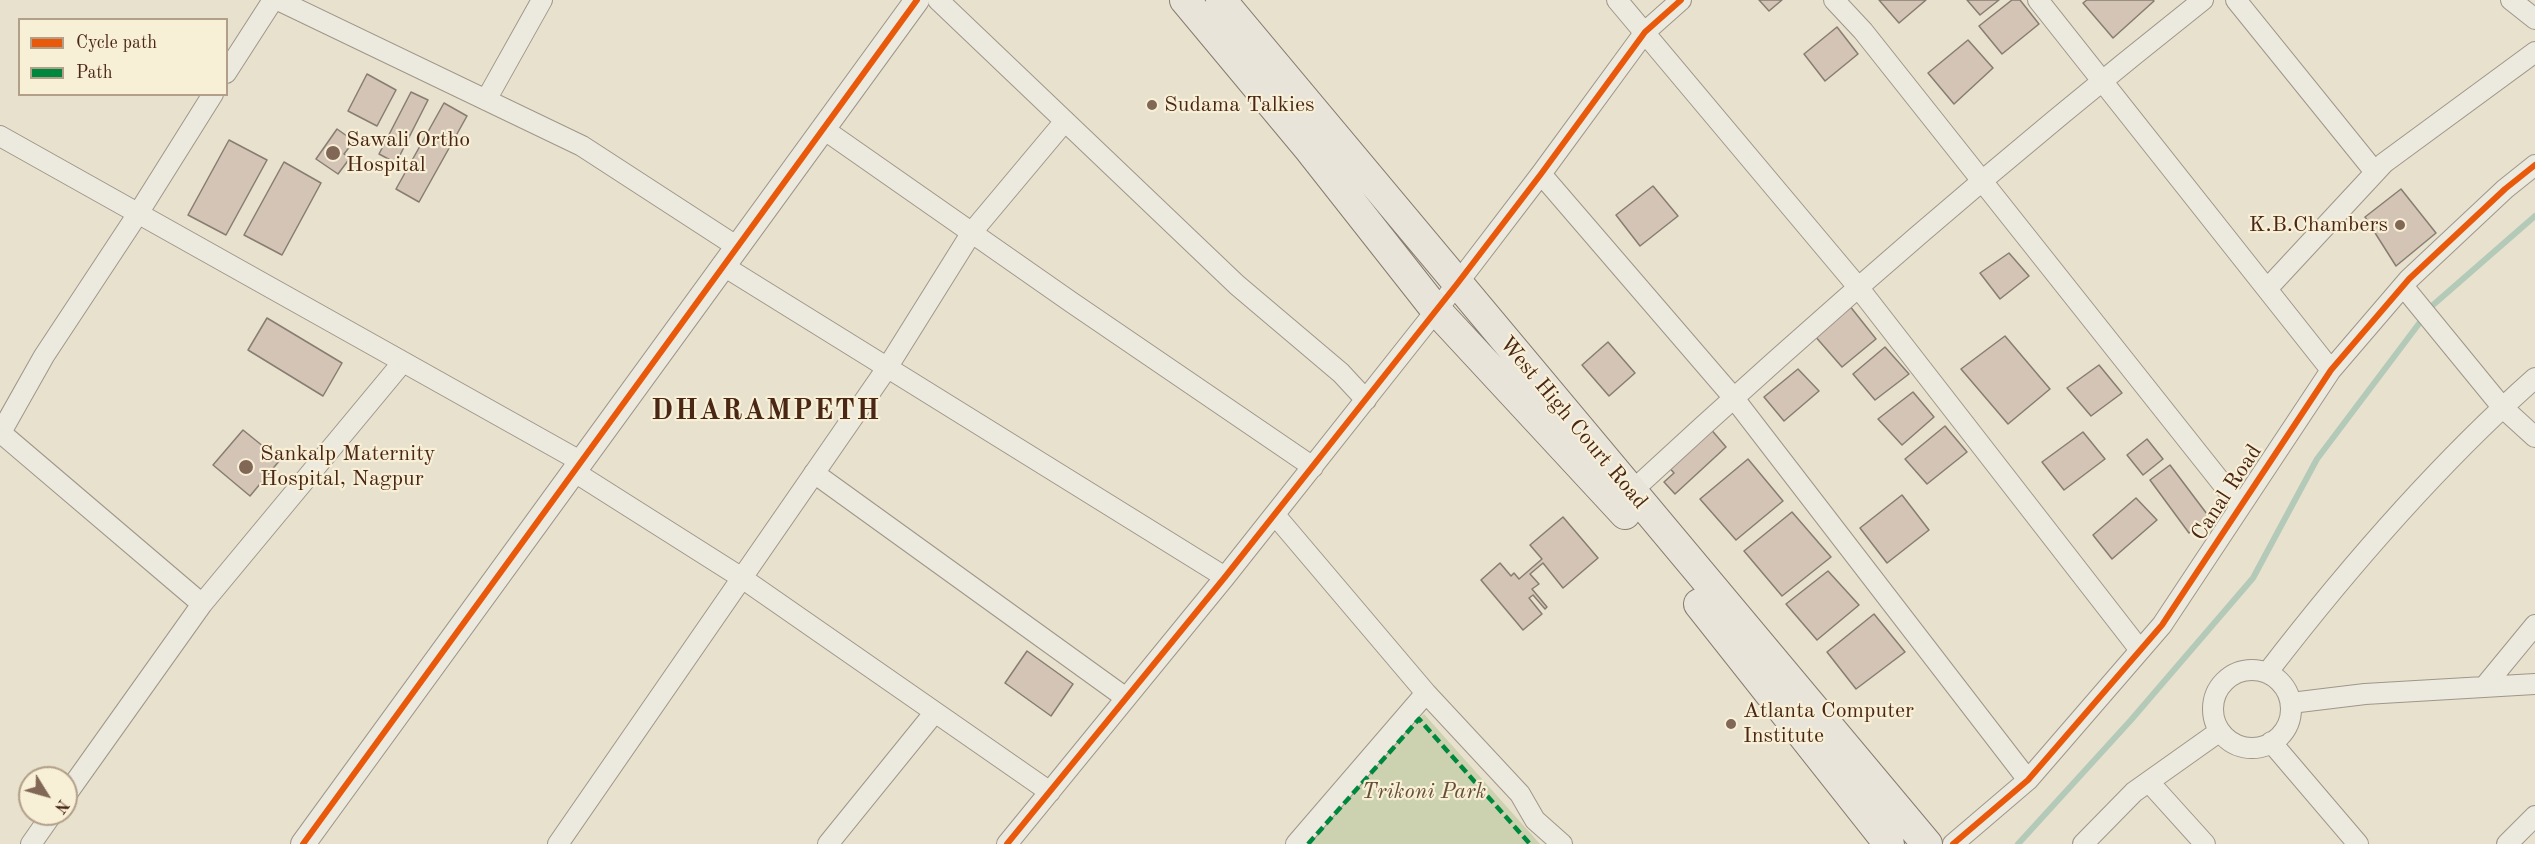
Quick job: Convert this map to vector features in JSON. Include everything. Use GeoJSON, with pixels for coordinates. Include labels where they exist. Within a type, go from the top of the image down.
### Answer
{"type":"FeatureCollection","features":[{"type":"Feature","properties":{"kind":"main road","name":"West High Court Road"},"geometry":{"type":"LineString","coordinates":[[1185,0],[1310,150],[1436,310],[1649,541],[1889,844]]}},
{"type":"Feature","properties":{"kind":"main road","name":"West High Court Road"},"geometry":{"type":"LineString","coordinates":[[1221,0],[1928,844]]}},
{"type":"Feature","properties":{"kind":"street"},"geometry":{"type":"LineString","coordinates":[[228,70],[273,0]]}},
{"type":"Feature","properties":{"kind":"street"},"geometry":{"type":"LineString","coordinates":[[278,0],[582,146],[887,368],[1225,577]]}},
{"type":"Feature","properties":{"kind":"street"},"geometry":{"type":"LineString","coordinates":[[486,100],[542,0]]}},
{"type":"Feature","properties":{"kind":"street"},"geometry":{"type":"LineString","coordinates":[[303,844],[916,0]]}},
{"type":"Feature","properties":{"kind":"street"},"geometry":{"type":"LineString","coordinates":[[938,0],[1237,285],[1341,373],[1366,400]]}},
{"type":"Feature","properties":{"kind":"street"},"geometry":{"type":"LineString","coordinates":[[1617,0],[1858,287],[2140,650]]}},
{"type":"Feature","properties":{"kind":"street"},"geometry":{"type":"LineString","coordinates":[[1007,844],[1366,400],[1541,174],[1645,32],[1681,0]]}},
{"type":"Feature","properties":{"kind":"street"},"geometry":{"type":"LineString","coordinates":[[1834,0],[1863,31],[2240,506]]}},
{"type":"Feature","properties":{"kind":"street"},"geometry":{"type":"LineString","coordinates":[[2038,0],[2331,369]]}},
{"type":"Feature","properties":{"kind":"street"},"geometry":{"type":"LineString","coordinates":[[1631,492],[1733,398],[1981,180],[2203,0]]}},
{"type":"Feature","properties":{"kind":"street"},"geometry":{"type":"LineString","coordinates":[[2236,0],[2375,172]]}},
{"type":"Feature","properties":{"kind":"street"},"geometry":{"type":"LineString","coordinates":[[2511,0],[2535,20]]}},
{"type":"Feature","properties":{"kind":"street"},"geometry":{"type":"LineString","coordinates":[[2267,289],[2384,164],[2535,52]]}},
{"type":"Feature","properties":{"kind":"street"},"geometry":{"type":"LineString","coordinates":[[202,603],[0,433],[44,356],[212,96]]}},
{"type":"Feature","properties":{"kind":"street"},"geometry":{"type":"LineString","coordinates":[[558,844],[887,368],[972,232],[1065,121]]}},
{"type":"Feature","properties":{"kind":"street"},"geometry":{"type":"LineString","coordinates":[[822,128],[1313,467]]}},
{"type":"Feature","properties":{"kind":"street"},"geometry":{"type":"LineString","coordinates":[[0,136],[139,212],[576,466],[1050,792]]}},
{"type":"Feature","properties":{"kind":"street","name":"Canal Road"},"geometry":{"type":"LineString","coordinates":[[1953,844],[2028,780],[2162,625],[2331,369],[2403,286],[2505,189],[2535,165]]}},
{"type":"Feature","properties":{"kind":"street"},"geometry":{"type":"LineString","coordinates":[[1541,174],[1733,398],[2028,780]]}},
{"type":"Feature","properties":{"kind":"street"},"geometry":{"type":"LineString","coordinates":[[2403,286],[2502,406],[2535,437]]}},
{"type":"Feature","properties":{"kind":"street"},"geometry":{"type":"LineString","coordinates":[[78,778],[202,603],[402,363]]}},
{"type":"Feature","properties":{"kind":"street"},"geometry":{"type":"LineString","coordinates":[[2267,673],[2308,621],[2430,480],[2502,406],[2535,378]]}},
{"type":"Feature","properties":{"kind":"street"},"geometry":{"type":"LineString","coordinates":[[814,473],[1126,698]]}},
{"type":"Feature","properties":{"kind":"street"},"geometry":{"type":"LineString","coordinates":[[1275,515],[1426,693],[1520,794],[1535,820],[1562,844]]}},
{"type":"Feature","properties":{"kind":"street"},"geometry":{"type":"LineString","coordinates":[[2484,687],[2535,625]]}},
{"type":"Feature","properties":{"kind":"street"},"geometry":{"type":"LineString","coordinates":[[2255,670],[2267,673],[2278,680],[2286,690],[2290,703],[2287,725],[2271,742],[2249,748],[2228,739],[2220,731],[2213,707],[2222,684],[2231,676],[2243,671],[2255,670]]}},
{"type":"Feature","properties":{"kind":"street"},"geometry":{"type":"LineString","coordinates":[[2290,703],[2365,694],[2535,684]]}},
{"type":"Feature","properties":{"kind":"street"},"geometry":{"type":"LineString","coordinates":[[1296,844],[1426,693]]}},
{"type":"Feature","properties":{"kind":"street"},"geometry":{"type":"LineString","coordinates":[[828,844],[935,712]]}},
{"type":"Feature","properties":{"kind":"street"},"geometry":{"type":"LineString","coordinates":[[2083,844],[2134,792],[2220,731]]}},
{"type":"Feature","properties":{"kind":"street"},"geometry":{"type":"LineString","coordinates":[[2271,742],[2358,844]]}},
{"type":"Feature","properties":{"kind":"street"},"geometry":{"type":"LineString","coordinates":[[2149,782],[2205,844]]}},
{"type":"Feature","properties":{"kind":"street"},"geometry":{"type":"LineString","coordinates":[[2507,844],[2535,816]]}},
{"type":"Feature","properties":{"kind":"street"},"geometry":{"type":"LineString","coordinates":[[31,844],[44,826]]}},
{"type":"Feature","properties":{"kind":"green space","name":"Trikoni Park"},"geometry":{"type":"Polygon","coordinates":[[[1424,714],[1540,844],[1304,844],[1424,714]]]}},
{"type":"Feature","properties":{"kind":"building"},"geometry":{"type":"Polygon","coordinates":[[[1759,0],[1782,0],[1769,11],[1759,0]]]}},
{"type":"Feature","properties":{"kind":"building"},"geometry":{"type":"Polygon","coordinates":[[[1879,0],[1926,0],[1899,23],[1879,0]]]}},
{"type":"Feature","properties":{"kind":"building"},"geometry":{"type":"Polygon","coordinates":[[[1967,0],[1999,0],[1980,15],[1967,0]]]}},
{"type":"Feature","properties":{"kind":"building"},"geometry":{"type":"Polygon","coordinates":[[[2012,0],[2020,0],[2039,24],[2002,54],[1979,26],[2012,0]]]}},
{"type":"Feature","properties":{"kind":"building"},"geometry":{"type":"Polygon","coordinates":[[[2087,0],[2154,1],[2113,38],[2083,3],[2087,0]]]}},
{"type":"Feature","properties":{"kind":"building"},"geometry":{"type":"Polygon","coordinates":[[[1837,27],[1858,54],[1825,81],[1804,54],[1837,27]]]}},
{"type":"Feature","properties":{"kind":"building"},"geometry":{"type":"Polygon","coordinates":[[[1968,40],[1993,68],[1954,104],[1928,73],[1968,40]]]}},
{"type":"Feature","properties":{"kind":"building"},"geometry":{"type":"Polygon","coordinates":[[[367,74],[396,90],[377,126],[348,111],[367,74]]]}},
{"type":"Feature","properties":{"kind":"building"},"geometry":{"type":"Polygon","coordinates":[[[411,92],[428,100],[396,163],[379,154],[411,92]]]}},
{"type":"Feature","properties":{"kind":"building"},"geometry":{"type":"Polygon","coordinates":[[[444,103],[467,116],[419,202],[396,189],[444,103]]]}},
{"type":"Feature","properties":{"kind":"building"},"geometry":{"type":"Polygon","coordinates":[[[337,129],[354,141],[344,154],[350,158],[338,174],[316,159],[337,129]]]}},
{"type":"Feature","properties":{"kind":"building"},"geometry":{"type":"Polygon","coordinates":[[[229,140],[267,160],[226,235],[188,215],[229,140]]]}},
{"type":"Feature","properties":{"kind":"building"},"geometry":{"type":"Polygon","coordinates":[[[284,162],[321,183],[282,255],[244,235],[284,162]]]}},
{"type":"Feature","properties":{"kind":"building"},"geometry":{"type":"Polygon","coordinates":[[[1653,186],[1678,216],[1640,246],[1616,215],[1653,186]]]}},
{"type":"Feature","properties":{"kind":"building","name":"K.B.Chambers"},"geometry":{"type":"Polygon","coordinates":[[[2401,189],[2436,233],[2396,266],[2365,217],[2401,189]]]}},
{"type":"Feature","properties":{"kind":"building"},"geometry":{"type":"Polygon","coordinates":[[[2009,253],[2029,276],[2000,299],[1980,273],[2009,253]]]}},
{"type":"Feature","properties":{"kind":"building"},"geometry":{"type":"Polygon","coordinates":[[[1849,305],[1876,339],[1842,367],[1814,335],[1849,305]]]}},
{"type":"Feature","properties":{"kind":"building"},"geometry":{"type":"Polygon","coordinates":[[[267,318],[342,363],[323,396],[248,350],[267,318]]]}},
{"type":"Feature","properties":{"kind":"building"},"geometry":{"type":"Polygon","coordinates":[[[2005,336],[2050,389],[2008,424],[1961,369],[2005,336]]]}},
{"type":"Feature","properties":{"kind":"building"},"geometry":{"type":"Polygon","coordinates":[[[1608,342],[1635,373],[1609,396],[1582,365],[1608,342]]]}},
{"type":"Feature","properties":{"kind":"building"},"geometry":{"type":"Polygon","coordinates":[[[1885,347],[1909,374],[1875,400],[1853,374],[1885,347]]]}},
{"type":"Feature","properties":{"kind":"building"},"geometry":{"type":"Polygon","coordinates":[[[2099,365],[2122,393],[2091,416],[2067,388],[2099,365]]]}},
{"type":"Feature","properties":{"kind":"building"},"geometry":{"type":"Polygon","coordinates":[[[1798,369],[1819,391],[1784,421],[1764,397],[1798,369]]]}},
{"type":"Feature","properties":{"kind":"building"},"geometry":{"type":"Polygon","coordinates":[[[1913,392],[1934,417],[1902,445],[1878,419],[1913,392]]]}},
{"type":"Feature","properties":{"kind":"building"},"geometry":{"type":"Polygon","coordinates":[[[1945,426],[1967,452],[1927,484],[1905,459],[1945,426]]]}},
{"type":"Feature","properties":{"kind":"building"},"geometry":{"type":"Polygon","coordinates":[[[1709,427],[1726,447],[1675,494],[1664,482],[1674,473],[1667,465],[1709,427]]]}},
{"type":"Feature","properties":{"kind":"building"},"geometry":{"type":"Polygon","coordinates":[[[243,430],[280,460],[250,496],[213,465],[243,430]]]}},
{"type":"Feature","properties":{"kind":"building"},"geometry":{"type":"Polygon","coordinates":[[[2083,432],[2105,459],[2064,490],[2042,462],[2083,432]]]}},
{"type":"Feature","properties":{"kind":"building"},"geometry":{"type":"Polygon","coordinates":[[[2147,439],[2163,459],[2143,475],[2127,455],[2147,439]]]}},
{"type":"Feature","properties":{"kind":"building"},"geometry":{"type":"Polygon","coordinates":[[[1748,459],[1783,501],[1736,540],[1700,499],[1748,459]]]}},
{"type":"Feature","properties":{"kind":"building"},"geometry":{"type":"Polygon","coordinates":[[[2170,465],[2210,518],[2189,533],[2150,480],[2170,465]]]}},
{"type":"Feature","properties":{"kind":"building"},"geometry":{"type":"Polygon","coordinates":[[[1902,495],[1929,530],[1887,563],[1860,528],[1902,495]]]}},
{"type":"Feature","properties":{"kind":"building"},"geometry":{"type":"Polygon","coordinates":[[[2136,498],[2157,520],[2112,559],[2093,535],[2136,498]]]}},
{"type":"Feature","properties":{"kind":"building"},"geometry":{"type":"Polygon","coordinates":[[[1792,512],[1831,557],[1782,596],[1744,551],[1792,512]]]}},
{"type":"Feature","properties":{"kind":"building"},"geometry":{"type":"Polygon","coordinates":[[[1563,517],[1598,558],[1563,588],[1543,563],[1530,574],[1539,584],[1532,589],[1547,607],[1545,609],[1533,595],[1529,598],[1542,614],[1523,630],[1481,580],[1500,563],[1511,576],[1514,573],[1519,579],[1542,559],[1530,545],[1563,517]]]}},
{"type":"Feature","properties":{"kind":"building"},"geometry":{"type":"Polygon","coordinates":[[[1828,571],[1859,605],[1817,640],[1786,604],[1828,571]]]}},
{"type":"Feature","properties":{"kind":"building"},"geometry":{"type":"Polygon","coordinates":[[[1874,614],[1905,652],[1856,689],[1827,652],[1874,614]]]}},
{"type":"Feature","properties":{"kind":"building"},"geometry":{"type":"Polygon","coordinates":[[[1027,651],[1073,684],[1051,716],[1005,683],[1027,651]]]}},
{"type":"Feature","properties":{"kind":"waterway"},"geometry":{"type":"LineString","coordinates":[[2018,844],[2131,720],[2253,578],[2317,459],[2433,305],[2535,216]]}},
{"type":"Feature","properties":{"kind":"marked path"},"geometry":{"type":"LineString","coordinates":[[1308,844],[1419,719],[1530,844]]}},
{"type":"Feature","properties":{"kind":"cycle path"},"geometry":{"type":"LineString","coordinates":[[303,844],[917,0]]}},
{"type":"Feature","properties":{"kind":"cycle path"},"geometry":{"type":"LineString","coordinates":[[1007,844],[1225,577],[1457,284],[1645,32],[1681,0]]}},
{"type":"Feature","properties":{"kind":"cycle path"},"geometry":{"type":"LineString","coordinates":[[1953,844],[2028,780],[2162,625],[2331,370],[2409,279],[2505,189],[2535,165]]}},
{"type":"Feature","properties":{"kind":"place","name":"Sudama Talkies"},"geometry":{"type":"Point","coordinates":[1152,105]}},
{"type":"Feature","properties":{"kind":"place","name":"Sawali Ortho Hospital"},"geometry":{"type":"Point","coordinates":[333,153]}},
{"type":"Feature","properties":{"kind":"place","name":"K.B.Chambers"},"geometry":{"type":"Point","coordinates":[2400,225]}},
{"type":"Feature","properties":{"kind":"place","name":"Sankalp Maternity Hospital, Nagpur"},"geometry":{"type":"Point","coordinates":[246,467]}},
{"type":"Feature","properties":{"kind":"place","name":"Atlanta Computer Institute"},"geometry":{"type":"Point","coordinates":[1731,724]}},
{"type":"Feature","properties":{"kind":"district","name":"DHARAMPETH"},"geometry":{"type":"Point","coordinates":[766,412]}}]}
